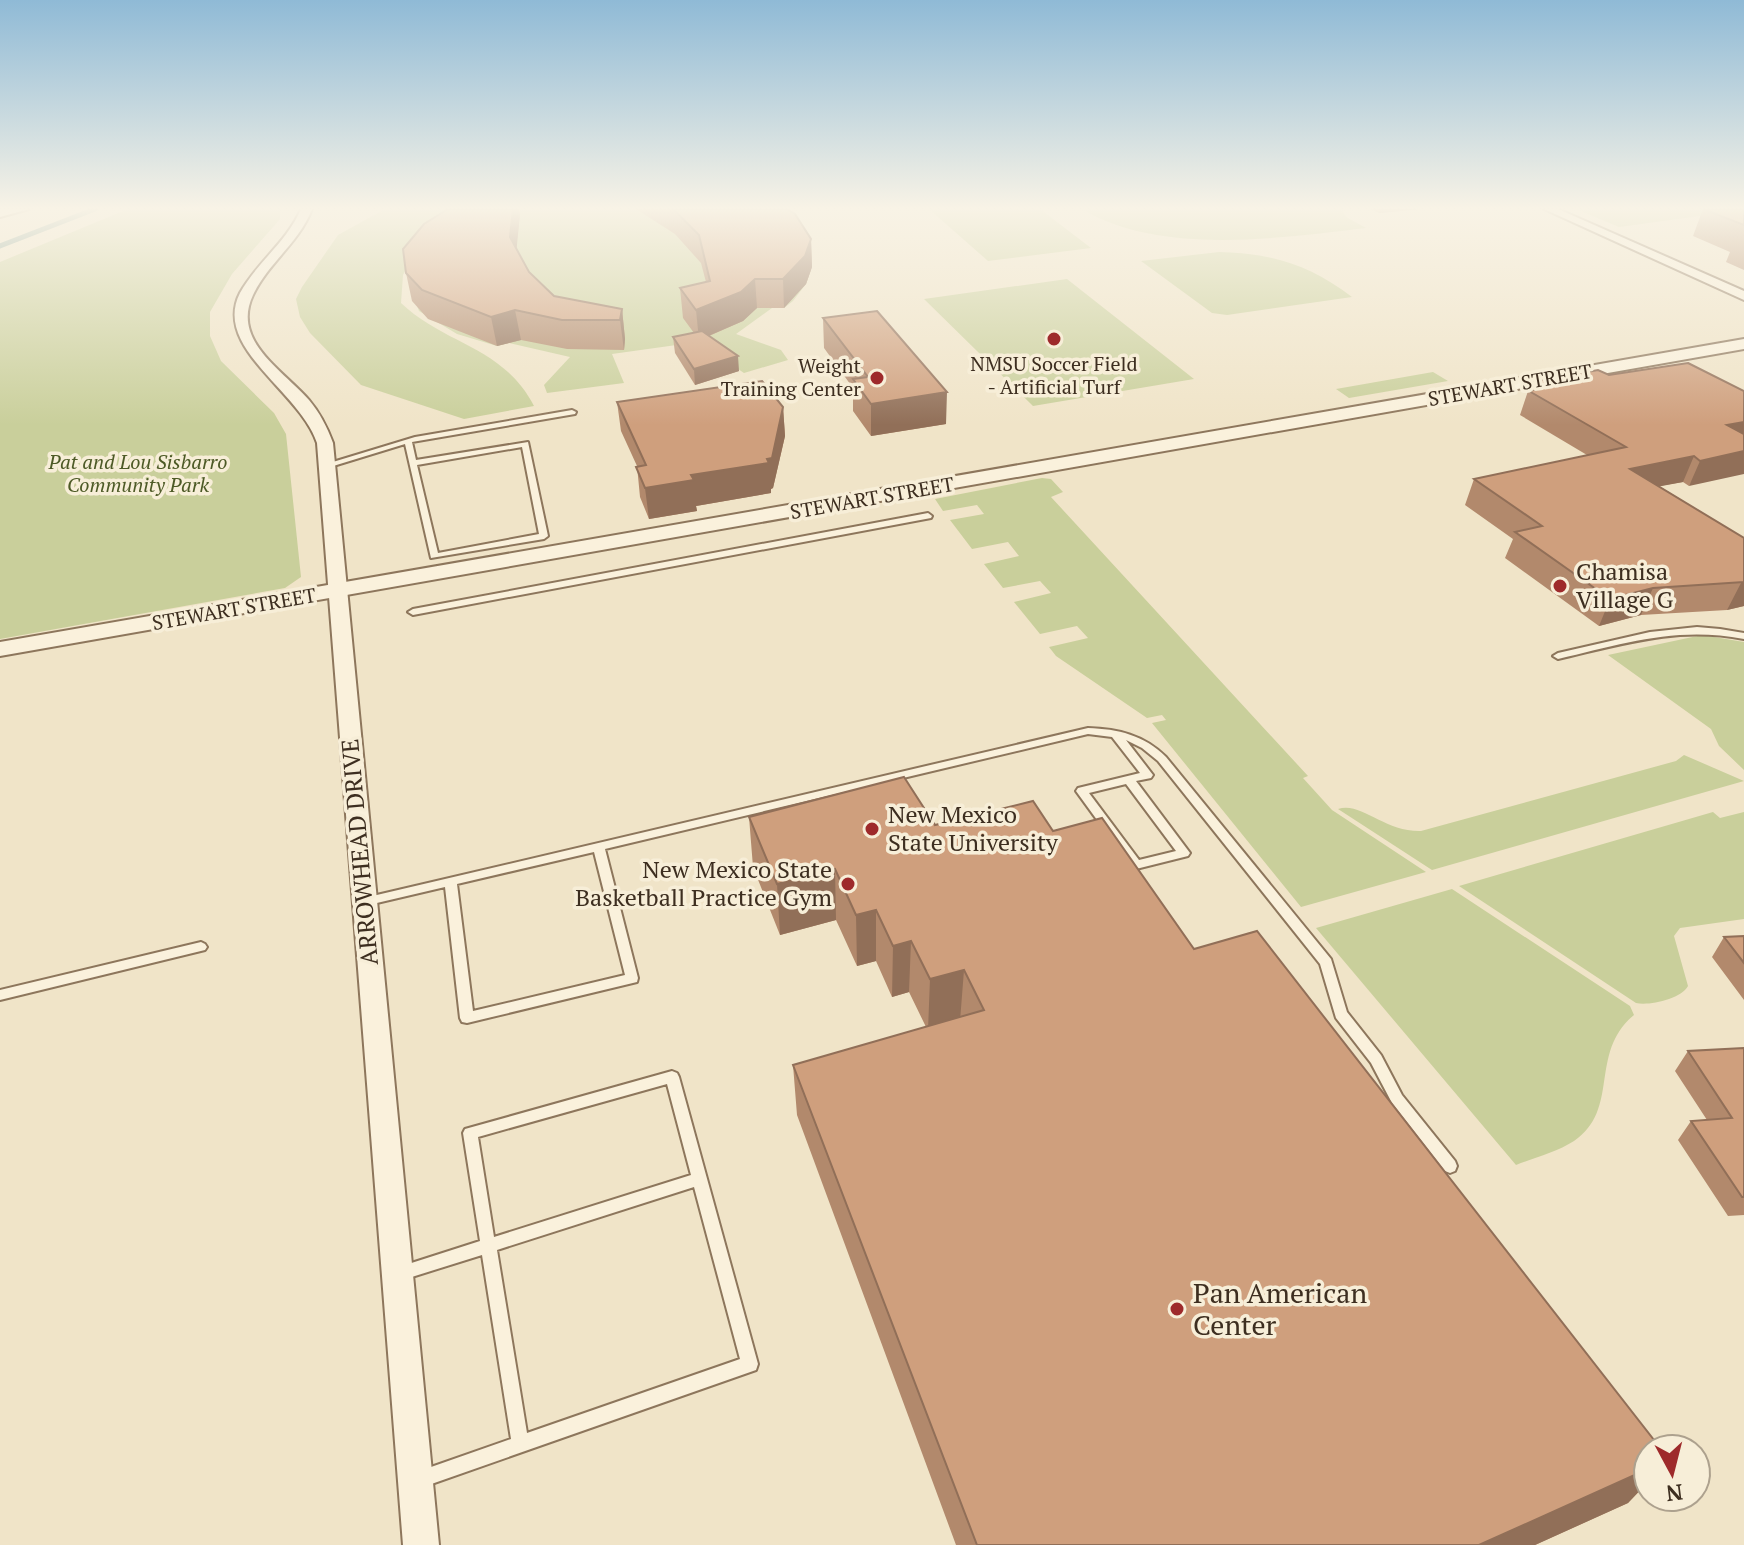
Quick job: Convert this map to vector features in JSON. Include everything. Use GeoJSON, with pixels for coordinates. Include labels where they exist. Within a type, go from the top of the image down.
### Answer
{"type":"FeatureCollection","features":[{"type":"Feature","properties":{"kind":"street","name":"ARROWHEAD DRIVE"},"geometry":{"type":"LineString","coordinates":[[256,281],[247,293],[241,322],[245,340],[258,358],[316,418],[327,465],[421,1545]]}},
{"type":"Feature","properties":{"kind":"street"},"geometry":{"type":"LineString","coordinates":[[1711,281],[1744,296]]}},
{"type":"Feature","properties":{"kind":"street","name":"STEWART STREET"},"geometry":{"type":"LineString","coordinates":[[0,649],[1744,344]]}},
{"type":"Feature","properties":{"kind":"lane"},"geometry":{"type":"LineString","coordinates":[[327,465],[408,441],[572,412]]}},
{"type":"Feature","properties":{"kind":"lane"},"geometry":{"type":"LineString","coordinates":[[408,441],[434,556],[544,536],[525,444],[413,463]]}},
{"type":"Feature","properties":{"kind":"lane"},"geometry":{"type":"LineString","coordinates":[[413,612],[928,516]]}},
{"type":"Feature","properties":{"kind":"lane"},"geometry":{"type":"LineString","coordinates":[[1558,656],[1659,632],[1718,629],[1744,636]]}},
{"type":"Feature","properties":{"kind":"lane"},"geometry":{"type":"LineString","coordinates":[[364,903],[1088,731],[1115,733],[1143,742],[1162,759],[1326,962],[1341,1014],[1376,1059],[1397,1099],[1450,1166]]}},
{"type":"Feature","properties":{"kind":"lane"},"geometry":{"type":"LineString","coordinates":[[1115,733],[1147,775],[1082,791],[1136,865],[1184,853],[1129,780]]}},
{"type":"Feature","properties":{"kind":"lane"},"geometry":{"type":"LineString","coordinates":[[451,883],[467,1018],[632,978],[599,847]]}},
{"type":"Feature","properties":{"kind":"lane"},"geometry":{"type":"LineString","coordinates":[[0,995],[201,947]]}},
{"type":"Feature","properties":{"kind":"lane"},"geometry":{"type":"LineString","coordinates":[[415,1480],[750,1364],[672,1077],[470,1133],[520,1443]]}},
{"type":"Feature","properties":{"kind":"lane"},"geometry":{"type":"LineString","coordinates":[[397,1274],[699,1179]]}},
{"type":"Feature","properties":{"kind":"green space","name":"Pat and Lou Sisbarro Community Park"},"geometry":{"type":"Polygon","coordinates":[[[0,281],[228,281],[210,312],[210,336],[221,361],[274,413],[286,434],[301,577],[285,588],[0,639],[0,281]]]}},
{"type":"Feature","properties":{"kind":"green space"},"geometry":{"type":"Polygon","coordinates":[[[306,281],[403,281],[401,303],[418,317],[506,370],[534,406],[464,419],[361,385],[310,333],[300,317],[296,299],[306,281]]]}},
{"type":"Feature","properties":{"kind":"green space"},"geometry":{"type":"Polygon","coordinates":[[[413,281],[807,281],[784,308],[772,308],[736,334],[781,350],[788,360],[744,373],[698,342],[612,354],[624,383],[547,393],[544,385],[570,357],[509,343],[497,346],[457,334],[419,311],[409,285],[413,281]]]}},
{"type":"Feature","properties":{"kind":"green space","name":"NMSU Soccer Field - Artificial Turf"},"geometry":{"type":"Polygon","coordinates":[[[1070,281],[1194,379],[1033,406],[924,299],[1070,281]]]}},
{"type":"Feature","properties":{"kind":"green space"},"geometry":{"type":"Polygon","coordinates":[[[1168,281],[1328,281],[1352,297],[1227,315],[1212,313],[1168,281]]]}},
{"type":"Feature","properties":{"kind":"green space"},"geometry":{"type":"Polygon","coordinates":[[[1433,372],[1448,381],[1349,398],[1336,389],[1433,372]]]}},
{"type":"Feature","properties":{"kind":"green space"},"geometry":{"type":"Polygon","coordinates":[[[1042,478],[1051,479],[1063,492],[1051,497],[1308,776],[1303,778],[1332,810],[1426,872],[1301,907],[1152,723],[1166,720],[1162,715],[1147,718],[1056,656],[1049,647],[1088,638],[1077,626],[1040,634],[1014,602],[1051,593],[1040,581],[1003,588],[984,564],[1019,556],[1008,542],[972,549],[950,520],[984,514],[977,505],[943,511],[935,499],[1042,478]]]}},
{"type":"Feature","properties":{"kind":"green space"},"geometry":{"type":"Polygon","coordinates":[[[1702,635],[1744,642],[1744,770],[1719,746],[1711,729],[1608,655],[1702,635]]]}},
{"type":"Feature","properties":{"kind":"green space"},"geometry":{"type":"Polygon","coordinates":[[[1684,755],[1744,781],[1432,870],[1338,809],[1355,809],[1396,827],[1421,831],[1676,761],[1684,755]]]}},
{"type":"Feature","properties":{"kind":"green space"},"geometry":{"type":"Polygon","coordinates":[[[1713,812],[1720,818],[1744,812],[1744,919],[1680,928],[1674,936],[1688,986],[1679,995],[1664,1000],[1636,1003],[1459,886],[1713,812]]]}},
{"type":"Feature","properties":{"kind":"green space"},"geometry":{"type":"Polygon","coordinates":[[[1452,889],[1630,1006],[1634,1015],[1620,1030],[1612,1046],[1602,1097],[1588,1128],[1567,1145],[1516,1165],[1316,928],[1452,889]]]}},
{"type":"Feature","properties":{"kind":"building"},"geometry":{"type":"Polygon","coordinates":[[[414,281],[538,281],[554,296],[622,309],[620,320],[562,320],[515,310],[491,317],[422,290],[414,281]]]}},
{"type":"Feature","properties":{"kind":"building"},"geometry":{"type":"Polygon","coordinates":[[[710,281],[753,281],[741,292],[696,310],[680,288],[710,281]]]}},
{"type":"Feature","properties":{"kind":"building"},"geometry":{"type":"Polygon","coordinates":[[[877,311],[947,392],[871,404],[853,379],[868,377],[823,318],[877,311]]]}},
{"type":"Feature","properties":{"kind":"building"},"geometry":{"type":"Polygon","coordinates":[[[702,331],[738,356],[694,369],[673,337],[702,331]]]}},
{"type":"Feature","properties":{"kind":"building"},"geometry":{"type":"Polygon","coordinates":[[[1688,363],[1744,391],[1744,422],[1727,425],[1744,434],[1744,451],[1700,461],[1694,456],[1630,469],[1744,538],[1744,582],[1653,588],[1610,599],[1515,532],[1542,526],[1474,479],[1626,447],[1529,391],[1542,388],[1531,382],[1598,370],[1609,375],[1688,363]]]}},
{"type":"Feature","properties":{"kind":"building"},"geometry":{"type":"Polygon","coordinates":[[[762,381],[783,407],[772,458],[767,459],[769,463],[691,475],[694,480],[645,488],[636,467],[646,465],[617,402],[762,381]]]}},
{"type":"Feature","properties":{"kind":"building","name":"Pan American Center"},"geometry":{"type":"Polygon","coordinates":[[[904,777],[935,825],[1033,801],[1053,831],[1102,818],[1194,949],[1257,931],[1649,1433],[1632,1433],[1632,1476],[1479,1545],[977,1545],[793,1065],[984,1010],[964,970],[930,979],[911,941],[893,946],[876,910],[856,915],[835,869],[777,884],[749,817],[904,777]]]}},
{"type":"Feature","properties":{"kind":"building"},"geometry":{"type":"Polygon","coordinates":[[[1744,936],[1744,963],[1724,937],[1744,936]]]}},
{"type":"Feature","properties":{"kind":"building"},"geometry":{"type":"Polygon","coordinates":[[[1744,1048],[1742,1197],[1691,1121],[1732,1118],[1688,1051],[1744,1048]]]}},
{"type":"Feature","properties":{"kind":"place","name":"NMSU Soccer Field - Artificial Turf"},"geometry":{"type":"Point","coordinates":[1054,339]}},
{"type":"Feature","properties":{"kind":"place","name":"Weight Training Center"},"geometry":{"type":"Point","coordinates":[877,378]}},
{"type":"Feature","properties":{"kind":"place","name":"Chamisa Village G"},"geometry":{"type":"Point","coordinates":[1560,586]}},
{"type":"Feature","properties":{"kind":"place","name":"New Mexico State University"},"geometry":{"type":"Point","coordinates":[872,829]}},
{"type":"Feature","properties":{"kind":"place","name":"New Mexico State Basketball Practice Gym"},"geometry":{"type":"Point","coordinates":[848,884]}},
{"type":"Feature","properties":{"kind":"place","name":"Pan American Center"},"geometry":{"type":"Point","coordinates":[1177,1309]}}]}
